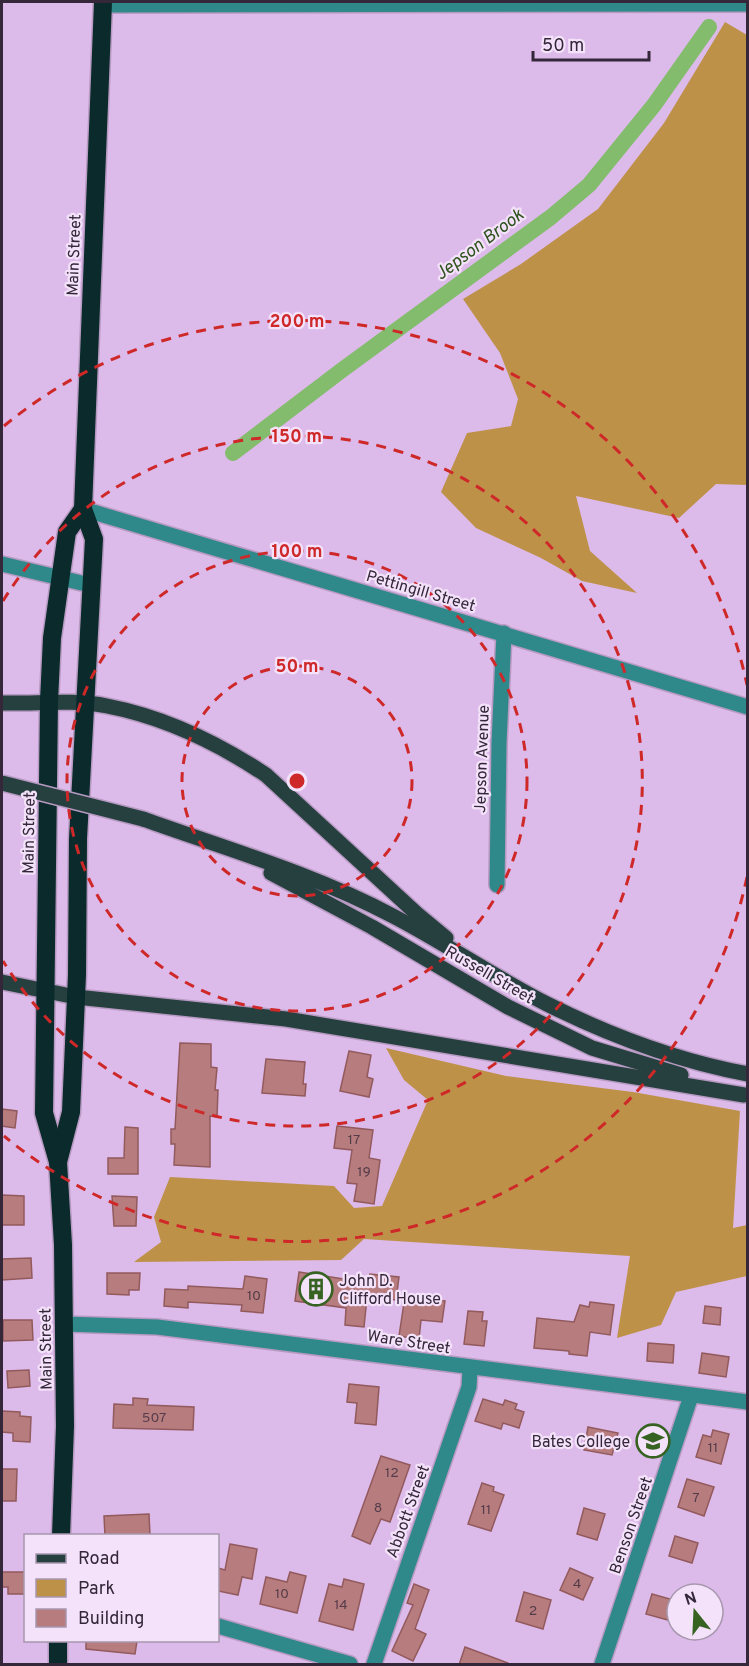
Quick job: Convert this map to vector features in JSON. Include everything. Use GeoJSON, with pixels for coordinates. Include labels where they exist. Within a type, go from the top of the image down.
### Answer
{"type":"FeatureCollection","features":[{"type":"Feature","properties":{"kind":"highway","name":"Main Street"},"geometry":{"type":"LineString","coordinates":[[58,1162],[71,1112],[76,997],[78,838],[94,538],[83,509],[103,3]]}},
{"type":"Feature","properties":{"kind":"highway","name":"Main Street"},"geometry":{"type":"LineString","coordinates":[[61,1534],[65,1426],[58,1162],[44,1113],[49,701],[52,638],[60,577],[68,532],[83,509]]}},
{"type":"Feature","properties":{"kind":"highway"},"geometry":{"type":"LineString","coordinates":[[58,1642],[58,1665]]}},
{"type":"Feature","properties":{"kind":"main road"},"geometry":{"type":"LineString","coordinates":[[2,703],[49,701],[106,706],[197,735],[257,769],[417,914],[500,976]]}},
{"type":"Feature","properties":{"kind":"main road","name":"Russell Street"},"geometry":{"type":"LineString","coordinates":[[2,783],[143,819],[332,886],[393,916],[545,1003],[614,1035],[684,1060],[747,1074]]}},
{"type":"Feature","properties":{"kind":"main road","name":"Russell Street"},"geometry":{"type":"LineString","coordinates":[[229,850],[372,927],[508,1007],[581,1043],[746,1095]]}},
{"type":"Feature","properties":{"kind":"main road"},"geometry":{"type":"LineString","coordinates":[[2,982],[76,997],[286,1019],[746,1095]]}},
{"type":"Feature","properties":{"kind":"street"},"geometry":{"type":"LineString","coordinates":[[103,3],[747,4]]}},
{"type":"Feature","properties":{"kind":"street","name":"Pettingill Street"},"geometry":{"type":"LineString","coordinates":[[83,509],[747,707]]}},
{"type":"Feature","properties":{"kind":"street"},"geometry":{"type":"LineString","coordinates":[[2,564],[90,585]]}},
{"type":"Feature","properties":{"kind":"street","name":"Jepson Avenue"},"geometry":{"type":"LineString","coordinates":[[497,885],[504,633]]}},
{"type":"Feature","properties":{"kind":"street","name":"Ware Street"},"geometry":{"type":"LineString","coordinates":[[64,1324],[157,1327],[470,1369],[747,1402]]}},
{"type":"Feature","properties":{"kind":"street","name":"Abbott Street"},"geometry":{"type":"LineString","coordinates":[[374,1665],[458,1422],[468,1386],[470,1369]]}},
{"type":"Feature","properties":{"kind":"street","name":"Benson Street"},"geometry":{"type":"LineString","coordinates":[[602,1665],[691,1396]]}},
{"type":"Feature","properties":{"kind":"street"},"geometry":{"type":"LineString","coordinates":[[219,1626],[350,1665]]}},
{"type":"Feature","properties":{"kind":"green space"},"geometry":{"type":"Polygon","coordinates":[[[725,22],[747,35],[747,485],[716,484],[679,518],[576,496],[590,551],[637,593],[582,581],[541,558],[476,528],[441,492],[467,433],[511,426],[518,399],[500,353],[463,299],[521,264],[598,209],[664,123],[725,22]]]}},
{"type":"Feature","properties":{"kind":"green space"},"geometry":{"type":"Polygon","coordinates":[[[386,1048],[506,1076],[633,1092],[740,1111],[733,1228],[747,1225],[747,1276],[676,1292],[661,1325],[617,1338],[630,1256],[364,1239],[341,1260],[134,1262],[161,1242],[154,1217],[170,1177],[334,1186],[354,1208],[382,1206],[428,1100],[404,1080],[386,1048]]]}},
{"type":"Feature","properties":{"kind":"building"},"geometry":{"type":"Polygon","coordinates":[[[180,1043],[211,1044],[211,1067],[217,1068],[215,1090],[218,1090],[217,1117],[210,1116],[210,1167],[174,1165],[175,1144],[171,1144],[171,1129],[175,1129],[180,1043]]]}},
{"type":"Feature","properties":{"kind":"building"},"geometry":{"type":"Polygon","coordinates":[[[349,1051],[371,1055],[367,1077],[373,1079],[369,1097],[340,1091],[349,1051]]]}},
{"type":"Feature","properties":{"kind":"building"},"geometry":{"type":"Polygon","coordinates":[[[266,1059],[305,1062],[303,1084],[306,1084],[305,1096],[262,1093],[266,1059]]]}},
{"type":"Feature","properties":{"kind":"building"},"geometry":{"type":"Polygon","coordinates":[[[2,1109],[17,1111],[15,1128],[2,1126],[2,1109]]]}},
{"type":"Feature","properties":{"kind":"building"},"geometry":{"type":"Polygon","coordinates":[[[337,1126],[373,1130],[369,1158],[380,1160],[374,1204],[354,1201],[357,1184],[347,1183],[352,1150],[334,1148],[337,1126]]]}},
{"type":"Feature","properties":{"kind":"building"},"geometry":{"type":"Polygon","coordinates":[[[125,1127],[138,1128],[138,1174],[108,1174],[108,1158],[124,1158],[125,1127]]]}},
{"type":"Feature","properties":{"kind":"building"},"geometry":{"type":"Polygon","coordinates":[[[2,1195],[24,1196],[24,1225],[2,1225],[2,1195]]]}},
{"type":"Feature","properties":{"kind":"building"},"geometry":{"type":"Polygon","coordinates":[[[112,1196],[137,1197],[136,1226],[114,1226],[112,1196]]]}},
{"type":"Feature","properties":{"kind":"building"},"geometry":{"type":"Polygon","coordinates":[[[31,1258],[32,1278],[2,1280],[2,1259],[31,1258]]]}},
{"type":"Feature","properties":{"kind":"building"},"geometry":{"type":"Polygon","coordinates":[[[299,1272],[369,1283],[370,1274],[399,1277],[396,1300],[367,1297],[364,1327],[345,1325],[346,1308],[295,1301],[299,1272]]]}},
{"type":"Feature","properties":{"kind":"building"},"geometry":{"type":"Polygon","coordinates":[[[107,1273],[140,1273],[139,1290],[129,1290],[129,1295],[107,1294],[107,1273]]]}},
{"type":"Feature","properties":{"kind":"building"},"geometry":{"type":"Polygon","coordinates":[[[245,1276],[267,1279],[263,1313],[241,1311],[242,1305],[188,1302],[188,1308],[164,1306],[165,1289],[188,1290],[188,1286],[243,1289],[245,1276]]]}},
{"type":"Feature","properties":{"kind":"building"},"geometry":{"type":"Polygon","coordinates":[[[405,1296],[445,1301],[442,1322],[421,1320],[419,1339],[399,1336],[405,1296]]]}},
{"type":"Feature","properties":{"kind":"building"},"geometry":{"type":"Polygon","coordinates":[[[590,1302],[614,1305],[610,1335],[590,1332],[587,1356],[569,1354],[569,1351],[534,1348],[537,1318],[574,1322],[580,1305],[589,1307],[590,1302]]]}},
{"type":"Feature","properties":{"kind":"building"},"geometry":{"type":"Polygon","coordinates":[[[705,1306],[721,1308],[720,1325],[703,1323],[705,1306]]]}},
{"type":"Feature","properties":{"kind":"building"},"geometry":{"type":"Polygon","coordinates":[[[468,1311],[483,1312],[482,1321],[487,1321],[484,1346],[464,1344],[468,1311]]]}},
{"type":"Feature","properties":{"kind":"building"},"geometry":{"type":"Polygon","coordinates":[[[3,1320],[32,1320],[33,1340],[3,1341],[3,1320]]]}},
{"type":"Feature","properties":{"kind":"building"},"geometry":{"type":"Polygon","coordinates":[[[648,1343],[674,1345],[673,1363],[647,1361],[648,1343]]]}},
{"type":"Feature","properties":{"kind":"building"},"geometry":{"type":"Polygon","coordinates":[[[702,1353],[729,1357],[726,1377],[699,1373],[702,1353]]]}},
{"type":"Feature","properties":{"kind":"building"},"geometry":{"type":"Polygon","coordinates":[[[29,1370],[30,1386],[8,1388],[7,1371],[29,1370]]]}},
{"type":"Feature","properties":{"kind":"building"},"geometry":{"type":"Polygon","coordinates":[[[349,1384],[379,1387],[376,1425],[355,1423],[357,1403],[347,1402],[349,1384]]]}},
{"type":"Feature","properties":{"kind":"building"},"geometry":{"type":"Polygon","coordinates":[[[133,1398],[148,1399],[147,1405],[194,1407],[193,1430],[113,1428],[114,1404],[133,1405],[133,1398]]]}},
{"type":"Feature","properties":{"kind":"building"},"geometry":{"type":"Polygon","coordinates":[[[483,1399],[503,1405],[505,1400],[517,1404],[515,1409],[524,1412],[519,1428],[503,1423],[501,1429],[475,1421],[483,1399]]]}},
{"type":"Feature","properties":{"kind":"building"},"geometry":{"type":"Polygon","coordinates":[[[2,1411],[20,1412],[20,1416],[31,1417],[30,1442],[13,1441],[13,1433],[2,1432],[2,1411]]]}},
{"type":"Feature","properties":{"kind":"building"},"geometry":{"type":"Polygon","coordinates":[[[588,1427],[618,1433],[612,1455],[584,1450],[588,1427]]]}},
{"type":"Feature","properties":{"kind":"building"},"geometry":{"type":"Polygon","coordinates":[[[713,1430],[729,1434],[721,1464],[696,1457],[703,1435],[711,1437],[713,1430]]]}},
{"type":"Feature","properties":{"kind":"building"},"geometry":{"type":"Polygon","coordinates":[[[381,1456],[410,1465],[390,1522],[381,1519],[370,1544],[352,1536],[381,1456]]]}},
{"type":"Feature","properties":{"kind":"building"},"geometry":{"type":"Polygon","coordinates":[[[2,1469],[17,1469],[16,1501],[2,1501],[2,1469]]]}},
{"type":"Feature","properties":{"kind":"building"},"geometry":{"type":"Polygon","coordinates":[[[687,1479],[714,1487],[704,1516],[678,1507],[687,1479]]]}},
{"type":"Feature","properties":{"kind":"building"},"geometry":{"type":"Polygon","coordinates":[[[482,1483],[494,1487],[493,1491],[504,1495],[491,1531],[468,1524],[482,1483]]]}},
{"type":"Feature","properties":{"kind":"building"},"geometry":{"type":"Polygon","coordinates":[[[584,1508],[605,1514],[597,1540],[577,1534],[584,1508]]]}},
{"type":"Feature","properties":{"kind":"building"},"geometry":{"type":"Polygon","coordinates":[[[149,1514],[150,1534],[105,1534],[104,1516],[149,1514]]]}},
{"type":"Feature","properties":{"kind":"building"},"geometry":{"type":"Polygon","coordinates":[[[675,1536],[698,1543],[692,1563],[669,1556],[675,1536]]]}},
{"type":"Feature","properties":{"kind":"building"},"geometry":{"type":"Polygon","coordinates":[[[230,1544],[257,1549],[252,1579],[242,1577],[238,1595],[219,1591],[219,1568],[225,1570],[230,1544]]]}},
{"type":"Feature","properties":{"kind":"building"},"geometry":{"type":"Polygon","coordinates":[[[570,1568],[593,1578],[583,1600],[560,1590],[570,1568]]]}},
{"type":"Feature","properties":{"kind":"building"},"geometry":{"type":"Polygon","coordinates":[[[2,1572],[24,1572],[24,1594],[8,1594],[8,1587],[2,1587],[2,1572]]]}},
{"type":"Feature","properties":{"kind":"building"},"geometry":{"type":"Polygon","coordinates":[[[290,1572],[306,1576],[297,1613],[260,1604],[266,1577],[287,1582],[290,1572]]]}},
{"type":"Feature","properties":{"kind":"building"},"geometry":{"type":"Polygon","coordinates":[[[344,1579],[364,1584],[353,1630],[319,1621],[329,1584],[342,1587],[344,1579]]]}},
{"type":"Feature","properties":{"kind":"building"},"geometry":{"type":"Polygon","coordinates":[[[414,1584],[429,1590],[415,1629],[426,1634],[413,1661],[392,1651],[413,1605],[407,1603],[414,1584]]]}},
{"type":"Feature","properties":{"kind":"building"},"geometry":{"type":"Polygon","coordinates":[[[524,1592],[551,1600],[543,1629],[516,1621],[524,1592]]]}},
{"type":"Feature","properties":{"kind":"building"},"geometry":{"type":"Polygon","coordinates":[[[652,1594],[665,1598],[665,1619],[646,1614],[652,1594]]]}},
{"type":"Feature","properties":{"kind":"building"},"geometry":{"type":"Polygon","coordinates":[[[86,1642],[137,1642],[135,1654],[86,1649],[86,1642]]]}},
{"type":"Feature","properties":{"kind":"building"},"geometry":{"type":"Polygon","coordinates":[[[465,1647],[508,1663],[508,1665],[459,1665],[465,1647]]]}},
{"type":"Feature","properties":{"kind":"waterway","name":"Jepson Brook"},"geometry":{"type":"LineString","coordinates":[[233,453],[551,217],[589,185],[654,105],[709,27]]}},
{"type":"Feature","properties":{"kind":"place","name":"John D. Clifford House"},"geometry":{"type":"Point","coordinates":[316,1289]}},
{"type":"Feature","properties":{"kind":"place","name":"Bates College"},"geometry":{"type":"Point","coordinates":[653,1441]}}]}
